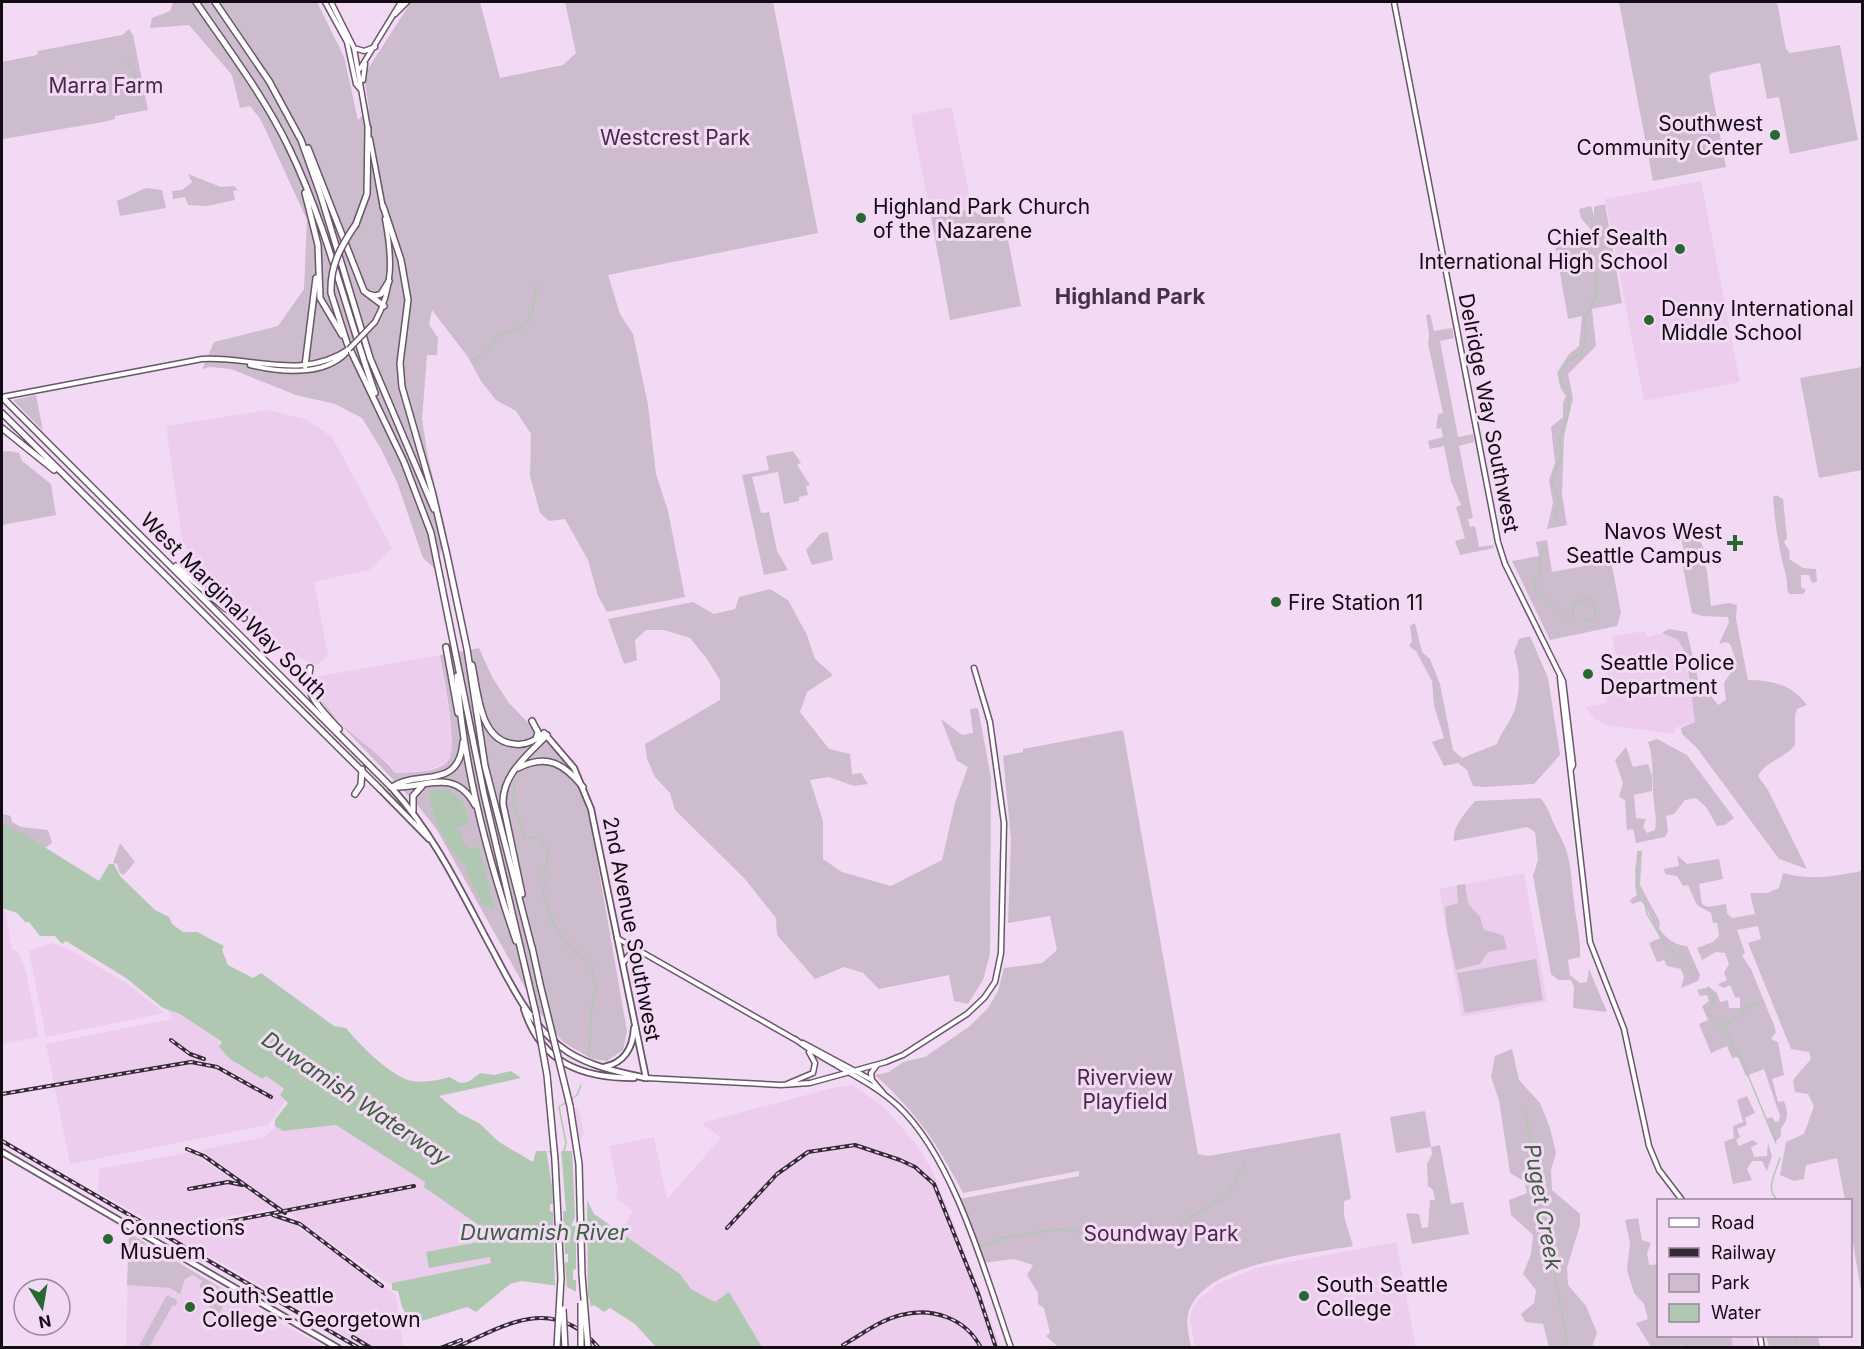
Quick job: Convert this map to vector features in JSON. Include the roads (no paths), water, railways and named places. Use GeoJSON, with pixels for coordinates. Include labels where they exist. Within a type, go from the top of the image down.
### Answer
{"type":"FeatureCollection","features":[{"type":"Feature","properties":{"kind":"highway"},"geometry":{"type":"LineString","coordinates":[[196,2],[274,119],[300,174],[321,225],[383,418]]}},
{"type":"Feature","properties":{"kind":"highway"},"geometry":{"type":"LineString","coordinates":[[215,2],[269,81],[320,173],[364,291],[384,306]]}},
{"type":"Feature","properties":{"kind":"highway"},"geometry":{"type":"LineString","coordinates":[[348,346],[331,293],[331,276],[336,256],[356,224],[367,194],[368,128]]}},
{"type":"Feature","properties":{"kind":"highway"},"geometry":{"type":"LineString","coordinates":[[302,140],[370,358],[434,509],[447,555]]}},
{"type":"Feature","properties":{"kind":"highway"},"geometry":{"type":"LineString","coordinates":[[300,174],[316,230],[322,303],[348,346],[383,418],[413,482],[431,533],[484,794],[543,1047],[551,1105],[565,1347]]}},
{"type":"Feature","properties":{"kind":"highway"},"geometry":{"type":"LineString","coordinates":[[383,206],[401,261],[409,305],[400,363],[402,387],[432,491],[484,718],[491,732],[509,744],[534,741],[545,734]]}},
{"type":"Feature","properties":{"kind":"highway"},"geometry":{"type":"LineString","coordinates":[[305,366],[318,261]]}},
{"type":"Feature","properties":{"kind":"highway"},"geometry":{"type":"LineString","coordinates":[[364,291],[378,296],[389,280]]}},
{"type":"Feature","properties":{"kind":"highway","name":"West Marginal Way South"},"geometry":{"type":"LineString","coordinates":[[4,399],[391,788]]}},
{"type":"Feature","properties":{"kind":"highway","name":"West Marginal Way South"},"geometry":{"type":"LineString","coordinates":[[2,414],[380,789]]}},
{"type":"Feature","properties":{"kind":"highway"},"geometry":{"type":"LineString","coordinates":[[2,428],[78,490]]}},
{"type":"Feature","properties":{"kind":"highway"},"geometry":{"type":"LineString","coordinates":[[136,532],[218,603],[244,618]]}},
{"type":"Feature","properties":{"kind":"highway"},"geometry":{"type":"LineString","coordinates":[[446,647],[454,703],[460,720]]}},
{"type":"Feature","properties":{"kind":"highway"},"geometry":{"type":"LineString","coordinates":[[467,649],[485,766],[532,948]]}},
{"type":"Feature","properties":{"kind":"highway"},"geometry":{"type":"LineString","coordinates":[[456,656],[460,720],[479,813],[525,964]]}},
{"type":"Feature","properties":{"kind":"highway"},"geometry":{"type":"LineString","coordinates":[[310,668],[307,684],[309,694],[350,745]]}},
{"type":"Feature","properties":{"kind":"highway"},"geometry":{"type":"LineString","coordinates":[[532,721],[538,732],[534,741]]}},
{"type":"Feature","properties":{"kind":"highway"},"geometry":{"type":"LineString","coordinates":[[545,734],[506,784],[503,804],[532,948],[575,1132],[580,1191],[581,1347]]}},
{"type":"Feature","properties":{"kind":"highway"},"geometry":{"type":"LineString","coordinates":[[391,788],[396,784],[441,776],[451,769],[460,756],[463,736]]}},
{"type":"Feature","properties":{"kind":"highway"},"geometry":{"type":"LineString","coordinates":[[517,768],[535,761],[555,762],[567,769],[583,787]]}},
{"type":"Feature","properties":{"kind":"highway"},"geometry":{"type":"LineString","coordinates":[[355,794],[361,785],[362,769]]}},
{"type":"Feature","properties":{"kind":"highway"},"geometry":{"type":"LineString","coordinates":[[391,788],[446,782],[460,786],[466,791],[479,813]]}},
{"type":"Feature","properties":{"kind":"highway"},"geometry":{"type":"LineString","coordinates":[[413,811],[415,792],[429,783]]}},
{"type":"Feature","properties":{"kind":"highway"},"geometry":{"type":"LineString","coordinates":[[582,1275],[588,1347]]}},
{"type":"Feature","properties":{"kind":"highway"},"geometry":{"type":"LineString","coordinates":[[557,1347],[561,1278]]}},
{"type":"Feature","properties":{"kind":"main road"},"geometry":{"type":"LineString","coordinates":[[325,2],[359,68]]}},
{"type":"Feature","properties":{"kind":"main road"},"geometry":{"type":"LineString","coordinates":[[244,362],[293,371],[312,369],[336,361],[348,346],[375,322],[384,306],[391,251],[359,68],[354,48],[331,2]]}},
{"type":"Feature","properties":{"kind":"main road"},"geometry":{"type":"LineString","coordinates":[[356,84],[359,68],[376,46],[401,2]]}},
{"type":"Feature","properties":{"kind":"main road"},"geometry":{"type":"LineString","coordinates":[[395,15],[406,2]]}},
{"type":"Feature","properties":{"kind":"main road","name":"Delridge Way Southwest"},"geometry":{"type":"LineString","coordinates":[[1394,2],[1498,542],[1563,681],[1567,704],[1571,769]]}},
{"type":"Feature","properties":{"kind":"main road"},"geometry":{"type":"LineString","coordinates":[[354,48],[364,51],[376,46]]}},
{"type":"Feature","properties":{"kind":"main road"},"geometry":{"type":"LineString","coordinates":[[350,54],[356,84],[362,88]]}},
{"type":"Feature","properties":{"kind":"main road"},"geometry":{"type":"LineString","coordinates":[[362,88],[364,63]]}},
{"type":"Feature","properties":{"kind":"main road"},"geometry":{"type":"LineString","coordinates":[[4,399],[194,360],[220,359],[285,367],[305,366],[344,353],[348,346]]}},
{"type":"Feature","properties":{"kind":"main road"},"geometry":{"type":"LineString","coordinates":[[646,1078],[781,1085],[810,1083],[878,1065],[909,1051],[972,1009],[992,987],[1000,963],[1003,807],[990,722],[974,668]]}},
{"type":"Feature","properties":{"kind":"main road","name":"Delridge Way Southwest"},"geometry":{"type":"LineString","coordinates":[[1560,678],[1590,942],[1624,1029],[1648,1146],[1659,1170],[1681,1199]]}},
{"type":"Feature","properties":{"kind":"main road"},"geometry":{"type":"LineString","coordinates":[[1562,697],[1567,704]]}},
{"type":"Feature","properties":{"kind":"main road","name":"2nd Avenue Southwest"},"geometry":{"type":"LineString","coordinates":[[545,734],[566,757],[583,787],[595,825],[621,967],[646,1078]]}},
{"type":"Feature","properties":{"kind":"main road","name":"West Marginal Way South"},"geometry":{"type":"LineString","coordinates":[[391,788],[413,811],[435,845],[522,1004],[528,1021],[545,1047],[561,1061],[583,1072],[610,1078],[646,1078]]}},
{"type":"Feature","properties":{"kind":"main road","name":"West Marginal Way South"},"geometry":{"type":"LineString","coordinates":[[380,789],[435,845]]}},
{"type":"Feature","properties":{"kind":"main road"},"geometry":{"type":"LineString","coordinates":[[615,937],[872,1080],[886,1097],[914,1123],[948,1179],[1011,1347]]}},
{"type":"Feature","properties":{"kind":"main road"},"geometry":{"type":"LineString","coordinates":[[621,967],[630,954],[641,953]]}},
{"type":"Feature","properties":{"kind":"main road","name":"West Marginal Way South"},"geometry":{"type":"LineString","coordinates":[[522,1004],[543,1030],[568,1051],[600,1067],[646,1078]]}},
{"type":"Feature","properties":{"kind":"main road"},"geometry":{"type":"LineString","coordinates":[[600,1067],[614,1064],[624,1057],[632,1044],[634,1028]]}},
{"type":"Feature","properties":{"kind":"main road"},"geometry":{"type":"LineString","coordinates":[[795,1039],[886,1097]]}},
{"type":"Feature","properties":{"kind":"main road"},"geometry":{"type":"LineString","coordinates":[[781,1085],[807,1077],[815,1070],[812,1056],[795,1039]]}},
{"type":"Feature","properties":{"kind":"main road"},"geometry":{"type":"LineString","coordinates":[[872,1080],[871,1073],[878,1065]]}},
{"type":"Feature","properties":{"kind":"main road"},"geometry":{"type":"LineString","coordinates":[[2,1152],[338,1347]]}},
{"type":"Feature","properties":{"kind":"water"},"geometry":{"type":"Polygon","coordinates":[[[447,790],[460,799],[465,808],[468,825],[457,827],[466,846],[472,849],[479,846],[495,909],[483,905],[467,874],[467,867],[454,854],[436,820],[429,791],[447,790]]]}},
{"type":"Feature","properties":{"kind":"water","name":"Duwamish River"},"geometry":{"type":"Polygon","coordinates":[[[2,823],[99,881],[109,864],[114,864],[120,876],[155,910],[169,917],[172,924],[183,932],[197,932],[224,946],[222,950],[228,965],[253,978],[261,973],[334,1026],[346,1028],[376,1059],[404,1078],[421,1082],[450,1077],[462,1083],[480,1073],[494,1075],[511,1071],[521,1078],[439,1096],[459,1113],[479,1123],[499,1142],[533,1162],[536,1151],[579,1151],[583,1192],[594,1214],[680,1274],[691,1289],[715,1302],[729,1292],[762,1347],[656,1347],[635,1324],[610,1308],[604,1312],[594,1305],[591,1307],[589,1298],[567,1287],[521,1281],[510,1284],[476,1312],[467,1307],[412,1324],[402,1307],[398,1291],[392,1290],[392,1283],[491,1263],[490,1257],[429,1268],[426,1252],[488,1240],[491,1234],[424,1187],[425,1182],[336,1125],[283,1131],[275,1126],[275,1120],[288,1103],[280,1095],[284,1089],[266,1076],[262,1079],[230,1059],[219,1047],[222,1042],[180,1014],[163,1008],[126,978],[66,941],[62,944],[55,936],[40,936],[29,922],[25,922],[17,913],[2,908],[2,823]]]}},
{"type":"Feature","properties":{"kind":"waterway"},"geometry":{"type":"LineString","coordinates":[[126,60],[134,71],[139,96]]}},
{"type":"Feature","properties":{"kind":"waterway"},"geometry":{"type":"LineString","coordinates":[[1564,368],[1567,362],[1582,353],[1586,334],[1584,320],[1597,294],[1595,273],[1584,243]]}},
{"type":"Feature","properties":{"kind":"waterway"},"geometry":{"type":"LineString","coordinates":[[473,360],[484,354],[499,334],[519,328],[530,319],[536,285]]}},
{"type":"Feature","properties":{"kind":"waterway"},"geometry":{"type":"LineString","coordinates":[[1555,520],[1559,499],[1552,482],[1561,456],[1560,435],[1568,415],[1569,398],[1566,388],[1560,383],[1562,373]]}},
{"type":"Feature","properties":{"kind":"waterway"},"geometry":{"type":"LineString","coordinates":[[1544,545],[1539,563],[1540,571],[1534,581],[1535,591],[1569,617]]}},
{"type":"Feature","properties":{"kind":"waterway"},"geometry":{"type":"LineString","coordinates":[[1573,615],[1573,603],[1589,599],[1595,607],[1595,617],[1586,621],[1590,622]]}},
{"type":"Feature","properties":{"kind":"waterway"},"geometry":{"type":"LineString","coordinates":[[515,784],[513,799],[525,838],[538,837],[548,849],[546,868],[540,869],[539,872],[547,880],[542,893],[551,916],[559,934],[571,948],[591,964],[596,988],[591,1014],[589,1056]]}},
{"type":"Feature","properties":{"kind":"waterway"},"geometry":{"type":"LineString","coordinates":[[1640,852],[1636,869],[1639,898],[1645,904],[1647,914],[1664,942],[1699,974]]}},
{"type":"Feature","properties":{"kind":"waterway"},"geometry":{"type":"LineString","coordinates":[[1708,987],[1714,998],[1708,1013],[1731,1039],[1731,1043],[1740,1056],[1776,1143]]}},
{"type":"Feature","properties":{"kind":"waterway"},"geometry":{"type":"LineString","coordinates":[[1726,1034],[1726,1024],[1740,1016],[1746,1006],[1762,1002]]}},
{"type":"Feature","properties":{"kind":"waterway"},"geometry":{"type":"LineString","coordinates":[[564,1151],[566,1143],[559,1107],[577,1095],[581,1085]]}},
{"type":"Feature","properties":{"kind":"waterway","name":"Puget Creek"},"geometry":{"type":"LineString","coordinates":[[1525,1108],[1561,1307]]}},
{"type":"Feature","properties":{"kind":"waterway"},"geometry":{"type":"LineString","coordinates":[[1777,1199],[1771,1186],[1780,1158]]}},
{"type":"Feature","properties":{"kind":"waterway"},"geometry":{"type":"LineString","coordinates":[[979,1247],[1002,1238],[1058,1229],[1107,1237],[1110,1243],[1159,1237],[1172,1233],[1192,1216],[1227,1196],[1245,1162]]}},
{"type":"Feature","properties":{"kind":"waterway","name":"Puget Creek"},"geometry":{"type":"LineString","coordinates":[[1562,1312],[1568,1348]]}},
{"type":"Feature","properties":{"kind":"waterway"},"geometry":{"type":"LineString","coordinates":[[1795,1337],[1797,1341]]}},
{"type":"Feature","properties":{"kind":"railway"},"geometry":{"type":"LineString","coordinates":[[171,1040],[190,1054],[204,1059]]}},
{"type":"Feature","properties":{"kind":"railway"},"geometry":{"type":"LineString","coordinates":[[2,1094],[191,1062],[217,1067],[271,1097]]}},
{"type":"Feature","properties":{"kind":"railway"},"geometry":{"type":"LineString","coordinates":[[2,1141],[359,1348]]}},
{"type":"Feature","properties":{"kind":"railway"},"geometry":{"type":"LineString","coordinates":[[727,1228],[777,1174],[808,1152],[855,1145],[900,1160],[915,1167],[934,1184],[978,1293],[996,1348]]}},
{"type":"Feature","properties":{"kind":"railway"},"geometry":{"type":"LineString","coordinates":[[187,1149],[204,1156],[285,1213]]}},
{"type":"Feature","properties":{"kind":"railway"},"geometry":{"type":"LineString","coordinates":[[189,1189],[228,1182],[242,1185]]}},
{"type":"Feature","properties":{"kind":"railway"},"geometry":{"type":"LineString","coordinates":[[159,1231],[174,1232],[414,1186]]}},
{"type":"Feature","properties":{"kind":"railway"},"geometry":{"type":"LineString","coordinates":[[273,1215],[300,1224],[382,1286]]}},
{"type":"Feature","properties":{"kind":"railway"},"geometry":{"type":"LineString","coordinates":[[843,1345],[893,1317],[924,1313],[936,1314],[957,1322],[967,1329],[981,1348]]}},
{"type":"Feature","properties":{"kind":"railway"},"geometry":{"type":"LineString","coordinates":[[455,1348],[510,1324],[528,1319],[546,1318],[564,1322],[582,1332],[599,1348]]}},
{"type":"Feature","properties":{"kind":"railway"},"geometry":{"type":"LineString","coordinates":[[353,1337],[371,1348]]}},
{"type":"Feature","properties":{"kind":"railway"},"geometry":{"type":"LineString","coordinates":[[440,1348],[461,1340]]}},
{"type":"Feature","properties":{"kind":"place","name":"Southwest Community Center"},"geometry":{"type":"Point","coordinates":[1775,135]}},
{"type":"Feature","properties":{"kind":"place","name":"Highland Park Church of the Nazarene"},"geometry":{"type":"Point","coordinates":[861,218]}},
{"type":"Feature","properties":{"kind":"place","name":"Chief Sealth International High School"},"geometry":{"type":"Point","coordinates":[1680,249]}},
{"type":"Feature","properties":{"kind":"place","name":"Denny International Middle School"},"geometry":{"type":"Point","coordinates":[1649,320]}},
{"type":"Feature","properties":{"kind":"place","name":"Navos West Seattle Campus"},"geometry":{"type":"Point","coordinates":[1735,543]}},
{"type":"Feature","properties":{"kind":"place","name":"Fire Station 11"},"geometry":{"type":"Point","coordinates":[1276,602]}},
{"type":"Feature","properties":{"kind":"place","name":"Seattle Police Department"},"geometry":{"type":"Point","coordinates":[1588,674]}},
{"type":"Feature","properties":{"kind":"place","name":"Connections Musuem"},"geometry":{"type":"Point","coordinates":[108,1239]}},
{"type":"Feature","properties":{"kind":"place","name":"South Seattle College"},"geometry":{"type":"Point","coordinates":[1304,1296]}},
{"type":"Feature","properties":{"kind":"place","name":"South Seattle College - Georgetown"},"geometry":{"type":"Point","coordinates":[190,1307]}},
{"type":"Feature","properties":{"kind":"district","name":"Highland Park"},"geometry":{"type":"Point","coordinates":[1130,296]}},
{"type":"Feature","properties":{"kind":"park label","name":"Marra Farm"},"geometry":{"type":"Point","coordinates":[106,85]}},
{"type":"Feature","properties":{"kind":"park label","name":"Westcrest Park"},"geometry":{"type":"Point","coordinates":[675,137]}},
{"type":"Feature","properties":{"kind":"park label","name":"Riverview Playfield"},"geometry":{"type":"Point","coordinates":[1125,1089]}},
{"type":"Feature","properties":{"kind":"park label","name":"Soundway Park"},"geometry":{"type":"Point","coordinates":[1161,1233]}},
{"type":"Feature","properties":{"kind":"water label","name":"Duwamish Waterway"},"geometry":{"type":"Point","coordinates":[356,1098]}}]}
